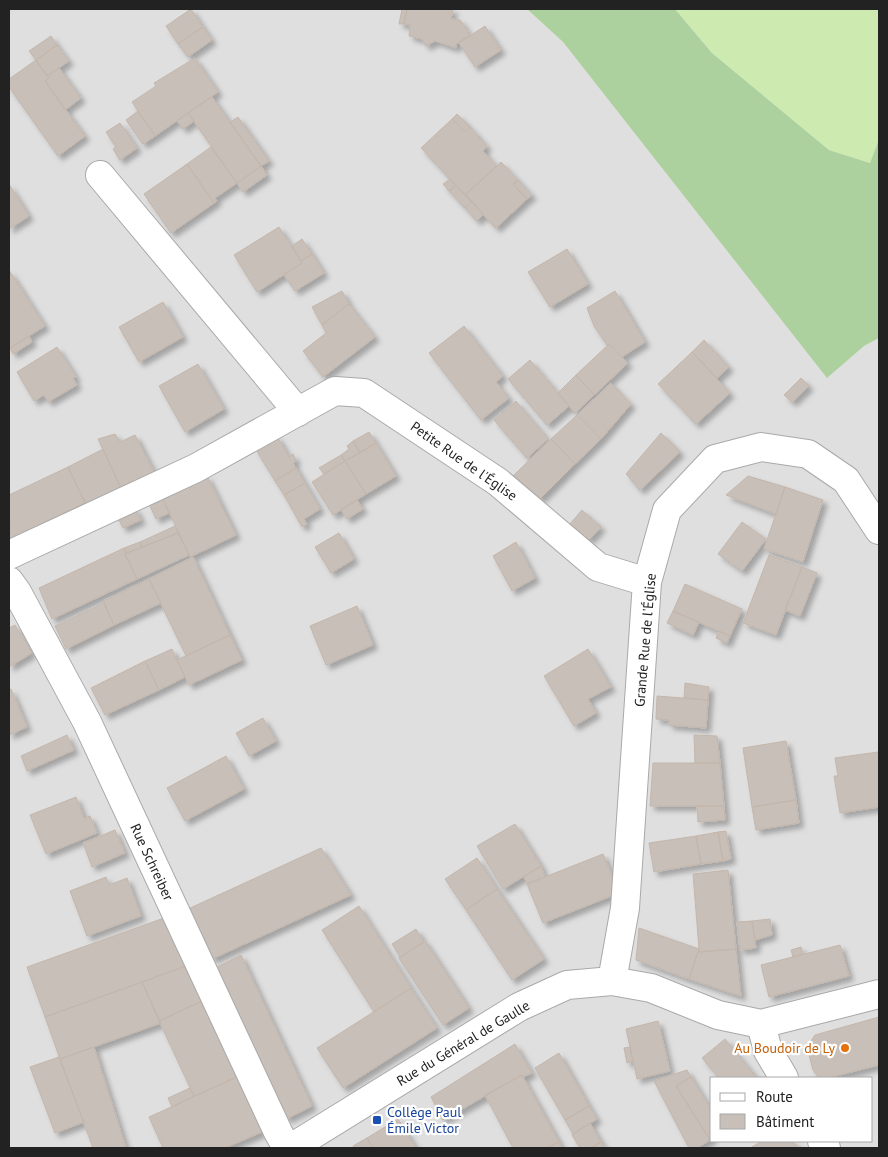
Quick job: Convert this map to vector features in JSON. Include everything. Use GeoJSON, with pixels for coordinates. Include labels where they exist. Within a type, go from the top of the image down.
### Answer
{"type":"FeatureCollection","features":[{"type":"Feature","properties":{"kind":"street"},"geometry":{"type":"LineString","coordinates":[[100,175],[298,412]]}},
{"type":"Feature","properties":{"kind":"street","name":"Petite Rue de l'Église"},"geometry":{"type":"LineString","coordinates":[[9,555],[196,468],[335,391],[364,393],[498,482],[598,568],[647,582]]}},
{"type":"Feature","properties":{"kind":"street","name":"Grande Rue de l'Église"},"geometry":{"type":"LineString","coordinates":[[612,982],[625,908],[647,582],[667,510],[715,460],[761,447],[808,454],[846,480],[879,530]]}},
{"type":"Feature","properties":{"kind":"street","name":"Rue Schreiber"},"geometry":{"type":"LineString","coordinates":[[9,581],[17,592],[87,722],[287,1148]]}},
{"type":"Feature","properties":{"kind":"street","name":"Rue du Général de Gaulle"},"geometry":{"type":"LineString","coordinates":[[291,1148],[519,1007],[567,985],[612,982],[652,988],[718,1015],[761,1024],[879,994]]}},
{"type":"Feature","properties":{"kind":"street"},"geometry":{"type":"LineString","coordinates":[[761,1024],[768,1051],[783,1077]]}},
{"type":"Feature","properties":{"kind":"shaded area"},"geometry":{"type":"Polygon","coordinates":[[[9,9],[527,9],[563,42],[827,377],[864,346],[879,338],[879,1148],[9,1148],[9,9]]]}},
{"type":"Feature","properties":{"kind":"green space"},"geometry":{"type":"Polygon","coordinates":[[[527,9],[675,9],[712,53],[829,150],[870,163],[879,139],[879,338],[864,346],[827,378],[563,42],[527,9]]]}},
{"type":"Feature","properties":{"kind":"green space"},"geometry":{"type":"Polygon","coordinates":[[[675,9],[879,9],[879,139],[870,163],[829,150],[712,53],[675,9]]]}},
{"type":"Feature","properties":{"kind":"building"},"geometry":{"type":"Polygon","coordinates":[[[191,9],[203,27],[178,44],[166,26],[191,9]]]}},
{"type":"Feature","properties":{"kind":"building"},"geometry":{"type":"Polygon","coordinates":[[[402,9],[407,9],[404,24],[399,24],[402,9]]]}},
{"type":"Feature","properties":{"kind":"building"},"geometry":{"type":"Polygon","coordinates":[[[407,9],[453,9],[451,19],[460,20],[470,35],[456,44],[456,48],[435,41],[426,46],[422,39],[409,36],[410,25],[404,24],[407,9]]]}},
{"type":"Feature","properties":{"kind":"building"},"geometry":{"type":"Polygon","coordinates":[[[485,26],[501,50],[475,67],[459,43],[485,26]]]}},
{"type":"Feature","properties":{"kind":"building"},"geometry":{"type":"Polygon","coordinates":[[[203,27],[212,40],[188,57],[178,44],[203,27]]]}},
{"type":"Feature","properties":{"kind":"building"},"geometry":{"type":"Polygon","coordinates":[[[51,36],[57,45],[36,60],[29,51],[51,36]]]}},
{"type":"Feature","properties":{"kind":"building"},"geometry":{"type":"Polygon","coordinates":[[[57,45],[69,61],[47,76],[36,60],[57,45]]]}},
{"type":"Feature","properties":{"kind":"building"},"geometry":{"type":"Polygon","coordinates":[[[195,58],[218,92],[155,136],[132,102],[156,86],[154,83],[195,58]]]}},
{"type":"Feature","properties":{"kind":"building"},"geometry":{"type":"Polygon","coordinates":[[[36,60],[49,78],[45,81],[85,136],[58,156],[9,87],[9,79],[36,60]]]}},
{"type":"Feature","properties":{"kind":"building"},"geometry":{"type":"Polygon","coordinates":[[[59,68],[81,98],[65,110],[45,81],[49,78],[47,76],[59,68]]]}},
{"type":"Feature","properties":{"kind":"building"},"geometry":{"type":"Polygon","coordinates":[[[212,97],[261,166],[237,183],[188,113],[212,97]]]}},
{"type":"Feature","properties":{"kind":"building"},"geometry":{"type":"Polygon","coordinates":[[[138,111],[155,136],[143,144],[126,120],[138,111]]]}},
{"type":"Feature","properties":{"kind":"building"},"geometry":{"type":"Polygon","coordinates":[[[188,113],[194,121],[183,129],[177,121],[188,113]]]}},
{"type":"Feature","properties":{"kind":"building"},"geometry":{"type":"Polygon","coordinates":[[[457,114],[470,127],[465,132],[452,119],[457,114]]]}},
{"type":"Feature","properties":{"kind":"building"},"geometry":{"type":"Polygon","coordinates":[[[238,117],[269,161],[261,166],[230,122],[238,117]]]}},
{"type":"Feature","properties":{"kind":"building"},"geometry":{"type":"Polygon","coordinates":[[[452,119],[465,132],[470,127],[487,146],[483,151],[497,166],[465,195],[421,148],[452,119]]]}},
{"type":"Feature","properties":{"kind":"building"},"geometry":{"type":"Polygon","coordinates":[[[120,123],[137,148],[120,160],[113,149],[116,147],[106,132],[120,123]]]}},
{"type":"Feature","properties":{"kind":"building"},"geometry":{"type":"Polygon","coordinates":[[[211,147],[237,183],[215,198],[217,201],[214,203],[187,164],[211,147]]]}},
{"type":"Feature","properties":{"kind":"building"},"geometry":{"type":"Polygon","coordinates":[[[501,162],[518,180],[513,184],[527,199],[496,228],[465,195],[501,162]]]}},
{"type":"Feature","properties":{"kind":"building"},"geometry":{"type":"Polygon","coordinates":[[[187,164],[214,203],[171,233],[144,194],[187,164]]]}},
{"type":"Feature","properties":{"kind":"building"},"geometry":{"type":"Polygon","coordinates":[[[261,166],[267,175],[243,192],[237,183],[261,166]]]}},
{"type":"Feature","properties":{"kind":"building"},"geometry":{"type":"Polygon","coordinates":[[[450,179],[456,185],[449,191],[443,184],[450,179]]]}},
{"type":"Feature","properties":{"kind":"building"},"geometry":{"type":"Polygon","coordinates":[[[518,180],[532,195],[527,199],[513,184],[518,180]]]}},
{"type":"Feature","properties":{"kind":"building"},"geometry":{"type":"Polygon","coordinates":[[[9,184],[29,216],[9,229],[9,184]]]}},
{"type":"Feature","properties":{"kind":"building"},"geometry":{"type":"Polygon","coordinates":[[[456,185],[472,201],[465,208],[449,191],[456,185]]]}},
{"type":"Feature","properties":{"kind":"building"},"geometry":{"type":"Polygon","coordinates":[[[472,201],[483,215],[477,221],[465,208],[472,201]]]}},
{"type":"Feature","properties":{"kind":"building"},"geometry":{"type":"Polygon","coordinates":[[[279,227],[302,263],[257,292],[234,255],[279,227]]]}},
{"type":"Feature","properties":{"kind":"building"},"geometry":{"type":"Polygon","coordinates":[[[302,239],[312,254],[301,261],[292,246],[302,239]]]}},
{"type":"Feature","properties":{"kind":"building"},"geometry":{"type":"Polygon","coordinates":[[[567,249],[588,284],[550,307],[528,272],[567,249]]]}},
{"type":"Feature","properties":{"kind":"building"},"geometry":{"type":"Polygon","coordinates":[[[312,254],[324,273],[295,291],[284,275],[312,254]]]}},
{"type":"Feature","properties":{"kind":"building"},"geometry":{"type":"Polygon","coordinates":[[[9,270],[45,326],[10,348],[9,347],[9,270]]]}},
{"type":"Feature","properties":{"kind":"building"},"geometry":{"type":"Polygon","coordinates":[[[342,291],[349,304],[322,325],[312,307],[342,291]]]}},
{"type":"Feature","properties":{"kind":"building"},"geometry":{"type":"Polygon","coordinates":[[[615,291],[645,342],[622,357],[609,344],[607,345],[594,326],[587,308],[615,291]]]}},
{"type":"Feature","properties":{"kind":"building"},"geometry":{"type":"Polygon","coordinates":[[[163,302],[183,337],[139,362],[119,327],[163,302]]]}},
{"type":"Feature","properties":{"kind":"building"},"geometry":{"type":"Polygon","coordinates":[[[349,304],[375,337],[323,377],[303,351],[326,333],[322,325],[349,304]]]}},
{"type":"Feature","properties":{"kind":"building"},"geometry":{"type":"Polygon","coordinates":[[[464,326],[503,376],[496,382],[509,398],[481,420],[429,353],[464,326]]]}},
{"type":"Feature","properties":{"kind":"building"},"geometry":{"type":"Polygon","coordinates":[[[29,336],[32,342],[13,354],[10,348],[29,336]]]}},
{"type":"Feature","properties":{"kind":"building"},"geometry":{"type":"Polygon","coordinates":[[[704,340],[729,367],[717,378],[692,352],[704,340]]]}},
{"type":"Feature","properties":{"kind":"building"},"geometry":{"type":"Polygon","coordinates":[[[609,344],[628,363],[594,395],[576,375],[609,344]]]}},
{"type":"Feature","properties":{"kind":"building"},"geometry":{"type":"Polygon","coordinates":[[[57,347],[76,377],[73,378],[77,385],[48,402],[44,395],[34,401],[17,372],[57,347]]]}},
{"type":"Feature","properties":{"kind":"building"},"geometry":{"type":"Polygon","coordinates":[[[692,352],[730,393],[696,424],[658,384],[692,352]]]}},
{"type":"Feature","properties":{"kind":"building"},"geometry":{"type":"Polygon","coordinates":[[[530,360],[569,406],[547,425],[508,379],[530,360]]]}},
{"type":"Feature","properties":{"kind":"building"},"geometry":{"type":"Polygon","coordinates":[[[198,364],[224,409],[185,432],[159,386],[198,364]]]}},
{"type":"Feature","properties":{"kind":"building"},"geometry":{"type":"Polygon","coordinates":[[[576,375],[594,395],[575,413],[558,393],[576,375]]]}},
{"type":"Feature","properties":{"kind":"building"},"geometry":{"type":"Polygon","coordinates":[[[801,378],[809,386],[792,402],[784,395],[801,378]]]}},
{"type":"Feature","properties":{"kind":"building"},"geometry":{"type":"Polygon","coordinates":[[[611,383],[631,404],[601,439],[577,415],[611,383]]]}},
{"type":"Feature","properties":{"kind":"building"},"geometry":{"type":"Polygon","coordinates":[[[516,401],[548,439],[527,458],[494,420],[516,401]]]}},
{"type":"Feature","properties":{"kind":"building"},"geometry":{"type":"Polygon","coordinates":[[[577,415],[601,439],[575,464],[551,439],[577,415]]]}},
{"type":"Feature","properties":{"kind":"building"},"geometry":{"type":"Polygon","coordinates":[[[369,432],[376,443],[360,453],[353,441],[369,432]]]}},
{"type":"Feature","properties":{"kind":"building"},"geometry":{"type":"Polygon","coordinates":[[[661,433],[680,452],[640,490],[626,474],[661,433]]]}},
{"type":"Feature","properties":{"kind":"building"},"geometry":{"type":"Polygon","coordinates":[[[115,434],[120,442],[135,435],[154,472],[121,488],[98,439],[115,434]]]}},
{"type":"Feature","properties":{"kind":"building"},"geometry":{"type":"Polygon","coordinates":[[[277,436],[289,457],[293,454],[296,461],[293,463],[296,468],[275,481],[255,448],[277,436]]]}},
{"type":"Feature","properties":{"kind":"building"},"geometry":{"type":"Polygon","coordinates":[[[551,439],[575,464],[540,499],[513,476],[551,439]]]}},
{"type":"Feature","properties":{"kind":"building"},"geometry":{"type":"Polygon","coordinates":[[[353,441],[360,453],[345,461],[341,455],[349,449],[347,446],[353,441]]]}},
{"type":"Feature","properties":{"kind":"building"},"geometry":{"type":"Polygon","coordinates":[[[376,443],[396,476],[366,494],[345,461],[376,443]]]}},
{"type":"Feature","properties":{"kind":"building"},"geometry":{"type":"Polygon","coordinates":[[[103,449],[121,488],[86,504],[68,467],[103,449]]]}},
{"type":"Feature","properties":{"kind":"building"},"geometry":{"type":"Polygon","coordinates":[[[341,455],[345,461],[324,474],[319,468],[341,455]]]}},
{"type":"Feature","properties":{"kind":"building"},"geometry":{"type":"Polygon","coordinates":[[[345,461],[366,494],[333,515],[312,482],[345,461]]]}},
{"type":"Feature","properties":{"kind":"building"},"geometry":{"type":"Polygon","coordinates":[[[68,467],[85,503],[10,539],[9,495],[68,467]]]}},
{"type":"Feature","properties":{"kind":"building"},"geometry":{"type":"Polygon","coordinates":[[[296,468],[305,483],[284,495],[275,481],[296,468]]]}},
{"type":"Feature","properties":{"kind":"building"},"geometry":{"type":"Polygon","coordinates":[[[207,476],[236,535],[190,557],[162,497],[207,476]]]}},
{"type":"Feature","properties":{"kind":"building"},"geometry":{"type":"Polygon","coordinates":[[[748,476],[785,487],[776,514],[726,495],[748,476]]]}},
{"type":"Feature","properties":{"kind":"building"},"geometry":{"type":"Polygon","coordinates":[[[305,483],[320,509],[304,519],[307,524],[302,527],[284,495],[305,483]]]}},
{"type":"Feature","properties":{"kind":"building"},"geometry":{"type":"Polygon","coordinates":[[[785,487],[823,500],[803,562],[764,549],[785,487]]]}},
{"type":"Feature","properties":{"kind":"building"},"geometry":{"type":"Polygon","coordinates":[[[162,497],[169,513],[156,519],[149,504],[162,497]]]}},
{"type":"Feature","properties":{"kind":"building"},"geometry":{"type":"Polygon","coordinates":[[[357,500],[363,509],[347,519],[341,510],[357,500]]]}},
{"type":"Feature","properties":{"kind":"building"},"geometry":{"type":"Polygon","coordinates":[[[135,508],[141,520],[123,528],[117,516],[135,508]]]}},
{"type":"Feature","properties":{"kind":"building"},"geometry":{"type":"Polygon","coordinates":[[[582,510],[601,527],[589,540],[570,524],[582,510]]]}},
{"type":"Feature","properties":{"kind":"building"},"geometry":{"type":"Polygon","coordinates":[[[742,522],[766,539],[742,571],[718,554],[742,522]]]}},
{"type":"Feature","properties":{"kind":"building"},"geometry":{"type":"Polygon","coordinates":[[[175,526],[178,533],[142,547],[140,542],[175,526]]]}},
{"type":"Feature","properties":{"kind":"building"},"geometry":{"type":"Polygon","coordinates":[[[178,533],[189,555],[137,579],[125,554],[178,533]]]}},
{"type":"Feature","properties":{"kind":"building"},"geometry":{"type":"Polygon","coordinates":[[[339,533],[354,559],[331,573],[315,547],[339,533]]]}},
{"type":"Feature","properties":{"kind":"building"},"geometry":{"type":"Polygon","coordinates":[[[140,542],[142,547],[126,553],[124,548],[140,542]]]}},
{"type":"Feature","properties":{"kind":"building"},"geometry":{"type":"Polygon","coordinates":[[[516,542],[535,578],[512,591],[493,556],[516,542]]]}},
{"type":"Feature","properties":{"kind":"building"},"geometry":{"type":"Polygon","coordinates":[[[124,548],[137,579],[52,619],[39,588],[124,548]]]}},
{"type":"Feature","properties":{"kind":"building"},"geometry":{"type":"Polygon","coordinates":[[[769,555],[802,567],[776,635],[743,623],[769,555]]]}},
{"type":"Feature","properties":{"kind":"building"},"geometry":{"type":"Polygon","coordinates":[[[193,557],[230,635],[186,656],[149,579],[193,557]]]}},
{"type":"Feature","properties":{"kind":"building"},"geometry":{"type":"Polygon","coordinates":[[[802,567],[817,573],[800,616],[785,610],[802,567]]]}},
{"type":"Feature","properties":{"kind":"building"},"geometry":{"type":"Polygon","coordinates":[[[149,579],[161,603],[114,625],[103,601],[149,579]]]}},
{"type":"Feature","properties":{"kind":"building"},"geometry":{"type":"Polygon","coordinates":[[[685,584],[742,609],[730,636],[673,611],[685,584]]]}},
{"type":"Feature","properties":{"kind":"building"},"geometry":{"type":"Polygon","coordinates":[[[104,603],[114,625],[66,649],[55,626],[104,603]]]}},
{"type":"Feature","properties":{"kind":"building"},"geometry":{"type":"Polygon","coordinates":[[[357,606],[373,645],[326,665],[310,626],[357,606]]]}},
{"type":"Feature","properties":{"kind":"building"},"geometry":{"type":"Polygon","coordinates":[[[673,611],[699,622],[693,635],[667,623],[673,611]]]}},
{"type":"Feature","properties":{"kind":"building"},"geometry":{"type":"Polygon","coordinates":[[[15,625],[32,653],[9,667],[9,628],[15,625]]]}},
{"type":"Feature","properties":{"kind":"building"},"geometry":{"type":"Polygon","coordinates":[[[719,631],[730,636],[727,643],[716,638],[719,631]]]}},
{"type":"Feature","properties":{"kind":"building"},"geometry":{"type":"Polygon","coordinates":[[[230,635],[242,660],[189,685],[177,660],[230,635]]]}},
{"type":"Feature","properties":{"kind":"building"},"geometry":{"type":"Polygon","coordinates":[[[172,649],[185,677],[159,690],[145,661],[172,649]]]}},
{"type":"Feature","properties":{"kind":"building"},"geometry":{"type":"Polygon","coordinates":[[[588,649],[611,687],[588,699],[596,713],[574,726],[544,676],[588,649]]]}},
{"type":"Feature","properties":{"kind":"building"},"geometry":{"type":"Polygon","coordinates":[[[145,661],[159,690],[105,715],[91,688],[145,661]]]}},
{"type":"Feature","properties":{"kind":"building"},"geometry":{"type":"Polygon","coordinates":[[[685,683],[709,687],[708,700],[684,698],[685,683]]]}},
{"type":"Feature","properties":{"kind":"building"},"geometry":{"type":"Polygon","coordinates":[[[11,689],[27,727],[9,735],[9,690],[11,689]]]}},
{"type":"Feature","properties":{"kind":"building"},"geometry":{"type":"Polygon","coordinates":[[[657,696],[708,700],[706,728],[669,725],[669,720],[656,719],[657,696]]]}},
{"type":"Feature","properties":{"kind":"building"},"geometry":{"type":"Polygon","coordinates":[[[263,718],[276,741],[249,756],[236,733],[263,718]]]}},
{"type":"Feature","properties":{"kind":"building"},"geometry":{"type":"Polygon","coordinates":[[[67,735],[74,750],[27,771],[21,756],[67,735]]]}},
{"type":"Feature","properties":{"kind":"building"},"geometry":{"type":"Polygon","coordinates":[[[694,735],[717,736],[720,763],[695,763],[694,735]]]}},
{"type":"Feature","properties":{"kind":"building"},"geometry":{"type":"Polygon","coordinates":[[[786,741],[796,800],[752,807],[743,748],[786,741]]]}},
{"type":"Feature","properties":{"kind":"building"},"geometry":{"type":"Polygon","coordinates":[[[878,752],[879,807],[840,813],[834,776],[838,776],[835,758],[878,752]]]}},
{"type":"Feature","properties":{"kind":"building"},"geometry":{"type":"Polygon","coordinates":[[[226,756],[244,789],[185,821],[167,788],[226,756]]]}},
{"type":"Feature","properties":{"kind":"building"},"geometry":{"type":"Polygon","coordinates":[[[653,763],[720,763],[724,806],[650,806],[653,763]]]}},
{"type":"Feature","properties":{"kind":"building"},"geometry":{"type":"Polygon","coordinates":[[[76,797],[84,818],[90,816],[97,833],[46,854],[30,815],[76,797]]]}},
{"type":"Feature","properties":{"kind":"building"},"geometry":{"type":"Polygon","coordinates":[[[796,800],[799,823],[756,830],[752,807],[796,800]]]}},
{"type":"Feature","properties":{"kind":"building"},"geometry":{"type":"Polygon","coordinates":[[[697,806],[724,806],[725,820],[698,822],[697,806]]]}},
{"type":"Feature","properties":{"kind":"building"},"geometry":{"type":"Polygon","coordinates":[[[515,824],[541,866],[503,889],[477,846],[515,824]]]}},
{"type":"Feature","properties":{"kind":"building"},"geometry":{"type":"Polygon","coordinates":[[[115,830],[125,853],[92,867],[83,843],[115,830]]]}},
{"type":"Feature","properties":{"kind":"building"},"geometry":{"type":"Polygon","coordinates":[[[726,831],[731,859],[723,861],[718,832],[726,831]]]}},
{"type":"Feature","properties":{"kind":"building"},"geometry":{"type":"Polygon","coordinates":[[[718,832],[723,861],[701,864],[696,836],[718,832]]]}},
{"type":"Feature","properties":{"kind":"building"},"geometry":{"type":"Polygon","coordinates":[[[696,836],[701,864],[654,872],[649,843],[696,836]]]}},
{"type":"Feature","properties":{"kind":"building"},"geometry":{"type":"Polygon","coordinates":[[[321,848],[351,895],[212,959],[188,909],[321,848]]]}},
{"type":"Feature","properties":{"kind":"building"},"geometry":{"type":"Polygon","coordinates":[[[603,854],[619,893],[543,923],[527,884],[603,854]]]}},
{"type":"Feature","properties":{"kind":"building"},"geometry":{"type":"Polygon","coordinates":[[[477,858],[497,889],[466,910],[445,879],[477,858]]]}},
{"type":"Feature","properties":{"kind":"building"},"geometry":{"type":"Polygon","coordinates":[[[541,866],[545,877],[527,884],[524,877],[541,866]]]}},
{"type":"Feature","properties":{"kind":"building"},"geometry":{"type":"Polygon","coordinates":[[[728,870],[736,949],[698,952],[693,874],[728,870]]]}},
{"type":"Feature","properties":{"kind":"building"},"geometry":{"type":"Polygon","coordinates":[[[106,877],[109,885],[127,878],[141,916],[87,936],[70,891],[106,877]]]}},
{"type":"Feature","properties":{"kind":"building"},"geometry":{"type":"Polygon","coordinates":[[[497,889],[544,959],[512,980],[466,910],[497,889]]]}},
{"type":"Feature","properties":{"kind":"building"},"geometry":{"type":"Polygon","coordinates":[[[359,906],[411,988],[374,1012],[322,930],[359,906]]]}},
{"type":"Feature","properties":{"kind":"building"},"geometry":{"type":"Polygon","coordinates":[[[164,918],[186,966],[45,1017],[27,967],[164,918]]]}},
{"type":"Feature","properties":{"kind":"building"},"geometry":{"type":"Polygon","coordinates":[[[770,919],[772,935],[755,940],[752,921],[770,919]]]}},
{"type":"Feature","properties":{"kind":"building"},"geometry":{"type":"Polygon","coordinates":[[[752,921],[756,948],[740,950],[737,922],[752,921]]]}},
{"type":"Feature","properties":{"kind":"building"},"geometry":{"type":"Polygon","coordinates":[[[639,928],[699,949],[689,979],[636,960],[639,928]]]}},
{"type":"Feature","properties":{"kind":"building"},"geometry":{"type":"Polygon","coordinates":[[[416,929],[424,942],[400,957],[392,944],[416,929]]]}},
{"type":"Feature","properties":{"kind":"building"},"geometry":{"type":"Polygon","coordinates":[[[425,941],[469,1008],[443,1025],[399,958],[425,941]]]}},
{"type":"Feature","properties":{"kind":"building"},"geometry":{"type":"Polygon","coordinates":[[[840,945],[849,976],[769,997],[761,965],[840,945]]]}},
{"type":"Feature","properties":{"kind":"building"},"geometry":{"type":"Polygon","coordinates":[[[801,947],[803,954],[793,957],[791,950],[801,947]]]}},
{"type":"Feature","properties":{"kind":"building"},"geometry":{"type":"Polygon","coordinates":[[[736,949],[741,996],[689,979],[698,952],[736,949]]]}},
{"type":"Feature","properties":{"kind":"building"},"geometry":{"type":"Polygon","coordinates":[[[241,955],[312,1106],[286,1119],[215,968],[241,955]]]}},
{"type":"Feature","properties":{"kind":"building"},"geometry":{"type":"Polygon","coordinates":[[[186,966],[202,1001],[159,1021],[142,982],[186,966]]]}},
{"type":"Feature","properties":{"kind":"building"},"geometry":{"type":"Polygon","coordinates":[[[142,982],[161,1023],[60,1059],[45,1017],[142,982]]]}},
{"type":"Feature","properties":{"kind":"building"},"geometry":{"type":"Polygon","coordinates":[[[411,988],[437,1028],[343,1088],[317,1048],[411,988]]]}},
{"type":"Feature","properties":{"kind":"building"},"geometry":{"type":"Polygon","coordinates":[[[202,1001],[237,1077],[194,1096],[159,1021],[202,1001]]]}},
{"type":"Feature","properties":{"kind":"building"},"geometry":{"type":"Polygon","coordinates":[[[879,1017],[879,1065],[832,1077],[818,1077],[813,1070],[807,1047],[815,1035],[879,1017]]]}},
{"type":"Feature","properties":{"kind":"building"},"geometry":{"type":"Polygon","coordinates":[[[658,1021],[670,1071],[637,1079],[626,1029],[658,1021]]]}},
{"type":"Feature","properties":{"kind":"building"},"geometry":{"type":"Polygon","coordinates":[[[725,1039],[756,1077],[718,1077],[702,1058],[725,1039]]]}},
{"type":"Feature","properties":{"kind":"building"},"geometry":{"type":"Polygon","coordinates":[[[515,1044],[532,1073],[523,1077],[522,1075],[443,1120],[431,1097],[515,1044]]]}},
{"type":"Feature","properties":{"kind":"building"},"geometry":{"type":"Polygon","coordinates":[[[94,1047],[126,1148],[93,1148],[60,1059],[94,1047]]]}},
{"type":"Feature","properties":{"kind":"building"},"geometry":{"type":"Polygon","coordinates":[[[630,1047],[633,1061],[627,1063],[624,1048],[630,1047]]]}},
{"type":"Feature","properties":{"kind":"building"},"geometry":{"type":"Polygon","coordinates":[[[559,1053],[589,1106],[565,1120],[535,1068],[559,1053]]]}},
{"type":"Feature","properties":{"kind":"building"},"geometry":{"type":"Polygon","coordinates":[[[59,1057],[84,1122],[55,1133],[30,1067],[59,1057]]]}},
{"type":"Feature","properties":{"kind":"building"},"geometry":{"type":"Polygon","coordinates":[[[687,1070],[691,1077],[676,1086],[710,1140],[697,1148],[689,1148],[654,1081],[687,1070]]]}},
{"type":"Feature","properties":{"kind":"building"},"geometry":{"type":"Polygon","coordinates":[[[522,1075],[559,1142],[546,1148],[513,1148],[485,1095],[522,1075]]]}},
{"type":"Feature","properties":{"kind":"building"},"geometry":{"type":"Polygon","coordinates":[[[237,1077],[262,1132],[225,1148],[163,1148],[149,1117],[237,1077]]]}},
{"type":"Feature","properties":{"kind":"building"},"geometry":{"type":"Polygon","coordinates":[[[691,1077],[710,1108],[710,1140],[676,1086],[691,1077]]]}},
{"type":"Feature","properties":{"kind":"building"},"geometry":{"type":"Polygon","coordinates":[[[190,1088],[194,1096],[172,1107],[168,1098],[190,1088]]]}},
{"type":"Feature","properties":{"kind":"building"},"geometry":{"type":"Polygon","coordinates":[[[589,1106],[597,1119],[573,1134],[565,1120],[589,1106]]]}},
{"type":"Feature","properties":{"kind":"building"},"geometry":{"type":"Polygon","coordinates":[[[398,1119],[416,1148],[373,1148],[367,1138],[398,1119]]]}},
{"type":"Feature","properties":{"kind":"building"},"geometry":{"type":"Polygon","coordinates":[[[590,1123],[601,1142],[591,1148],[580,1148],[572,1135],[590,1123]]]}},
{"type":"Feature","properties":{"kind":"building"},"geometry":{"type":"Polygon","coordinates":[[[367,1138],[373,1148],[354,1148],[353,1146],[367,1138]]]}},
{"type":"Feature","properties":{"kind":"building"},"geometry":{"type":"Polygon","coordinates":[[[559,1142],[562,1148],[546,1148],[559,1142]]]}},
{"type":"Feature","properties":{"kind":"building"},"geometry":{"type":"Polygon","coordinates":[[[601,1142],[606,1148],[591,1148],[601,1142]]]}},
{"type":"Feature","properties":{"kind":"building"},"geometry":{"type":"Polygon","coordinates":[[[760,1142],[794,1142],[798,1148],[753,1148],[760,1142]]]}},
{"type":"Feature","properties":{"kind":"place","name":"Au Boudoir de Ly"},"geometry":{"type":"Point","coordinates":[845,1048]}},
{"type":"Feature","properties":{"kind":"place","name":"Collège Paul Émile Victor"},"geometry":{"type":"Point","coordinates":[377,1120]}}]}
